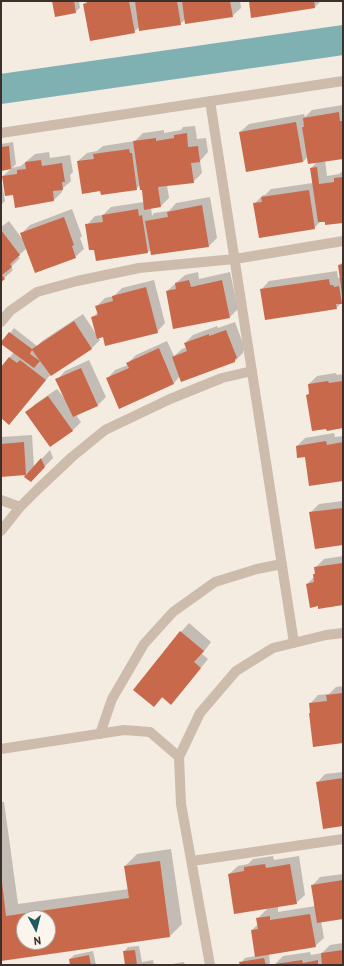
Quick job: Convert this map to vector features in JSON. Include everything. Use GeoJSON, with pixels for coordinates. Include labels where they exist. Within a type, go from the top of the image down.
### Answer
{"type":"FeatureCollection","features":[{"type":"Feature","properties":{"kind":"street"},"geometry":{"type":"LineString","coordinates":[[1,133],[343,81]]}},
{"type":"Feature","properties":{"kind":"street"},"geometry":{"type":"LineString","coordinates":[[210,101],[294,643]]}},
{"type":"Feature","properties":{"kind":"street"},"geometry":{"type":"LineString","coordinates":[[1,322],[10,311],[37,292],[77,281],[139,268],[235,259],[343,241]]}},
{"type":"Feature","properties":{"kind":"street"},"geometry":{"type":"LineString","coordinates":[[1,531],[20,506],[72,457],[105,430],[170,399],[222,378],[252,371]]}},
{"type":"Feature","properties":{"kind":"street"},"geometry":{"type":"LineString","coordinates":[[1,500],[20,506]]}},
{"type":"Feature","properties":{"kind":"street"},"geometry":{"type":"LineString","coordinates":[[100,734],[112,699],[144,644],[173,612],[215,582],[257,569],[282,564]]}},
{"type":"Feature","properties":{"kind":"street"},"geometry":{"type":"LineString","coordinates":[[210,965],[181,804],[179,757],[200,713],[236,671],[273,648],[326,635],[343,633]]}},
{"type":"Feature","properties":{"kind":"street"},"geometry":{"type":"LineString","coordinates":[[1,749],[124,730],[150,732],[179,757]]}},
{"type":"Feature","properties":{"kind":"street"},"geometry":{"type":"LineString","coordinates":[[192,861],[343,839]]}},
{"type":"Feature","properties":{"kind":"building"},"geometry":{"type":"Polygon","coordinates":[[[52,1],[74,1],[76,13],[55,17],[52,1]]]}},
{"type":"Feature","properties":{"kind":"building"},"geometry":{"type":"Polygon","coordinates":[[[87,1],[129,1],[135,33],[90,41],[83,4],[87,3],[87,1]]]}},
{"type":"Feature","properties":{"kind":"building"},"geometry":{"type":"Polygon","coordinates":[[[135,1],[177,1],[181,25],[139,31],[135,1]]]}},
{"type":"Feature","properties":{"kind":"building"},"geometry":{"type":"Polygon","coordinates":[[[182,1],[230,1],[233,17],[185,24],[182,1]]]}},
{"type":"Feature","properties":{"kind":"building"},"geometry":{"type":"Polygon","coordinates":[[[249,1],[314,1],[315,8],[251,18],[249,1]]]}},
{"type":"Feature","properties":{"kind":"building"},"geometry":{"type":"Polygon","coordinates":[[[339,112],[340,121],[342,121],[343,125],[343,159],[308,164],[302,127],[304,127],[303,118],[339,112]]]}},
{"type":"Feature","properties":{"kind":"building"},"geometry":{"type":"Polygon","coordinates":[[[296,122],[303,162],[246,172],[239,132],[296,122]]]}},
{"type":"Feature","properties":{"kind":"building"},"geometry":{"type":"Polygon","coordinates":[[[187,133],[188,147],[198,146],[200,162],[191,163],[194,183],[158,187],[161,207],[144,210],[133,141],[156,138],[156,141],[174,138],[174,135],[187,133]]]}},
{"type":"Feature","properties":{"kind":"building"},"geometry":{"type":"Polygon","coordinates":[[[9,146],[11,169],[1,171],[1,147],[9,146]]]}},
{"type":"Feature","properties":{"kind":"building"},"geometry":{"type":"Polygon","coordinates":[[[129,149],[130,153],[132,153],[137,190],[101,195],[100,191],[82,194],[77,161],[94,159],[93,154],[129,149]]]}},
{"type":"Feature","properties":{"kind":"building"},"geometry":{"type":"Polygon","coordinates":[[[41,160],[42,166],[62,163],[65,182],[62,182],[63,190],[53,191],[54,201],[15,208],[13,195],[5,196],[2,176],[17,174],[17,170],[26,169],[25,162],[41,160]]]}},
{"type":"Feature","properties":{"kind":"building"},"geometry":{"type":"Polygon","coordinates":[[[317,167],[319,184],[334,182],[334,178],[343,177],[343,223],[325,225],[325,222],[318,222],[310,168],[317,167]]]}},
{"type":"Feature","properties":{"kind":"building"},"geometry":{"type":"Polygon","coordinates":[[[309,190],[315,229],[259,238],[253,203],[262,202],[261,197],[309,190]]]}},
{"type":"Feature","properties":{"kind":"building"},"geometry":{"type":"Polygon","coordinates":[[[202,205],[209,247],[151,255],[145,221],[168,217],[167,212],[202,205]]]}},
{"type":"Feature","properties":{"kind":"building"},"geometry":{"type":"Polygon","coordinates":[[[138,209],[139,216],[142,215],[148,253],[96,261],[94,250],[89,250],[85,224],[103,222],[102,215],[138,209]]]}},
{"type":"Feature","properties":{"kind":"building"},"geometry":{"type":"Polygon","coordinates":[[[64,217],[74,245],[72,246],[76,258],[35,273],[20,233],[64,217]]]}},
{"type":"Feature","properties":{"kind":"building"},"geometry":{"type":"Polygon","coordinates":[[[1,230],[20,255],[10,264],[12,267],[2,275],[5,279],[1,282],[1,230]]]}},
{"type":"Feature","properties":{"kind":"building"},"geometry":{"type":"Polygon","coordinates":[[[343,264],[343,294],[342,294],[338,265],[343,264]]]}},
{"type":"Feature","properties":{"kind":"building"},"geometry":{"type":"Polygon","coordinates":[[[329,279],[330,285],[333,285],[334,287],[339,286],[342,304],[336,304],[337,309],[265,320],[260,289],[329,279]]]}},
{"type":"Feature","properties":{"kind":"building"},"geometry":{"type":"Polygon","coordinates":[[[189,280],[191,287],[222,280],[230,318],[173,329],[166,291],[176,289],[175,283],[189,280]]]}},
{"type":"Feature","properties":{"kind":"building"},"geometry":{"type":"Polygon","coordinates":[[[146,287],[158,333],[105,346],[103,337],[97,339],[91,317],[98,315],[95,306],[113,301],[112,296],[146,287]]]}},
{"type":"Feature","properties":{"kind":"building"},"geometry":{"type":"Polygon","coordinates":[[[74,321],[92,349],[51,376],[32,350],[30,354],[40,361],[34,368],[1,344],[9,332],[32,349],[74,321]]]}},
{"type":"Feature","properties":{"kind":"building"},"geometry":{"type":"Polygon","coordinates":[[[226,330],[237,358],[235,359],[235,362],[181,382],[172,357],[187,351],[184,343],[209,334],[209,336],[226,330]]]}},
{"type":"Feature","properties":{"kind":"building"},"geometry":{"type":"Polygon","coordinates":[[[159,348],[174,384],[119,409],[106,378],[129,368],[126,363],[159,348]]]}},
{"type":"Feature","properties":{"kind":"building"},"geometry":{"type":"Polygon","coordinates":[[[9,357],[17,363],[20,360],[46,380],[9,425],[1,418],[1,367],[9,357]]]}},
{"type":"Feature","properties":{"kind":"building"},"geometry":{"type":"Polygon","coordinates":[[[81,368],[98,406],[73,417],[55,379],[81,368]]]}},
{"type":"Feature","properties":{"kind":"building"},"geometry":{"type":"Polygon","coordinates":[[[328,381],[329,383],[343,381],[343,428],[327,431],[326,429],[312,431],[306,395],[309,394],[308,384],[328,381]]]}},
{"type":"Feature","properties":{"kind":"building"},"geometry":{"type":"Polygon","coordinates":[[[48,396],[73,431],[50,447],[25,412],[48,396]]]}},
{"type":"Feature","properties":{"kind":"building"},"geometry":{"type":"Polygon","coordinates":[[[326,441],[327,445],[343,442],[343,481],[309,486],[305,457],[297,458],[296,446],[326,441]]]}},
{"type":"Feature","properties":{"kind":"building"},"geometry":{"type":"Polygon","coordinates":[[[24,442],[26,475],[41,458],[45,467],[31,482],[24,477],[25,475],[1,477],[1,444],[24,442]]]}},
{"type":"Feature","properties":{"kind":"building"},"geometry":{"type":"Polygon","coordinates":[[[343,508],[343,545],[315,549],[309,512],[343,508]]]}},
{"type":"Feature","properties":{"kind":"building"},"geometry":{"type":"Polygon","coordinates":[[[343,563],[343,605],[318,609],[318,606],[310,608],[306,584],[314,582],[314,567],[343,563]]]}},
{"type":"Feature","properties":{"kind":"building"},"geometry":{"type":"Polygon","coordinates":[[[180,631],[204,651],[194,662],[201,668],[171,705],[162,697],[154,707],[133,690],[180,631]]]}},
{"type":"Feature","properties":{"kind":"building"},"geometry":{"type":"Polygon","coordinates":[[[343,693],[343,743],[313,747],[309,703],[327,701],[326,695],[343,693]]]}},
{"type":"Feature","properties":{"kind":"building"},"geometry":{"type":"Polygon","coordinates":[[[343,778],[343,826],[323,829],[316,782],[343,778]]]}},
{"type":"Feature","properties":{"kind":"building"},"geometry":{"type":"Polygon","coordinates":[[[160,861],[170,937],[1,961],[1,882],[6,916],[16,915],[16,950],[56,950],[56,910],[47,910],[129,898],[124,866],[160,861]]]}},
{"type":"Feature","properties":{"kind":"building"},"geometry":{"type":"Polygon","coordinates":[[[265,864],[266,868],[290,864],[297,904],[234,914],[228,874],[244,871],[244,867],[265,864]]]}},
{"type":"Feature","properties":{"kind":"building"},"geometry":{"type":"Polygon","coordinates":[[[343,880],[343,919],[317,923],[311,885],[343,880]]]}},
{"type":"Feature","properties":{"kind":"building"},"geometry":{"type":"Polygon","coordinates":[[[310,914],[316,947],[255,957],[251,930],[258,929],[256,918],[270,916],[270,920],[310,914]]]}},
{"type":"Feature","properties":{"kind":"building"},"geometry":{"type":"Polygon","coordinates":[[[135,950],[137,965],[125,965],[123,951],[135,950]]]}},
{"type":"Feature","properties":{"kind":"building"},"geometry":{"type":"Polygon","coordinates":[[[343,950],[343,965],[322,965],[321,953],[343,950]]]}},
{"type":"Feature","properties":{"kind":"building"},"geometry":{"type":"Polygon","coordinates":[[[89,955],[91,965],[70,965],[69,959],[89,955]]]}},
{"type":"Feature","properties":{"kind":"building"},"geometry":{"type":"Polygon","coordinates":[[[264,958],[266,965],[240,965],[239,962],[264,958]]]}},
{"type":"Feature","properties":{"kind":"building"},"geometry":{"type":"Polygon","coordinates":[[[302,960],[303,963],[318,960],[318,965],[275,965],[275,964],[302,960]]]}},
{"type":"Feature","properties":{"kind":"waterway"},"geometry":{"type":"LineString","coordinates":[[1,89],[343,40]]}}]}
